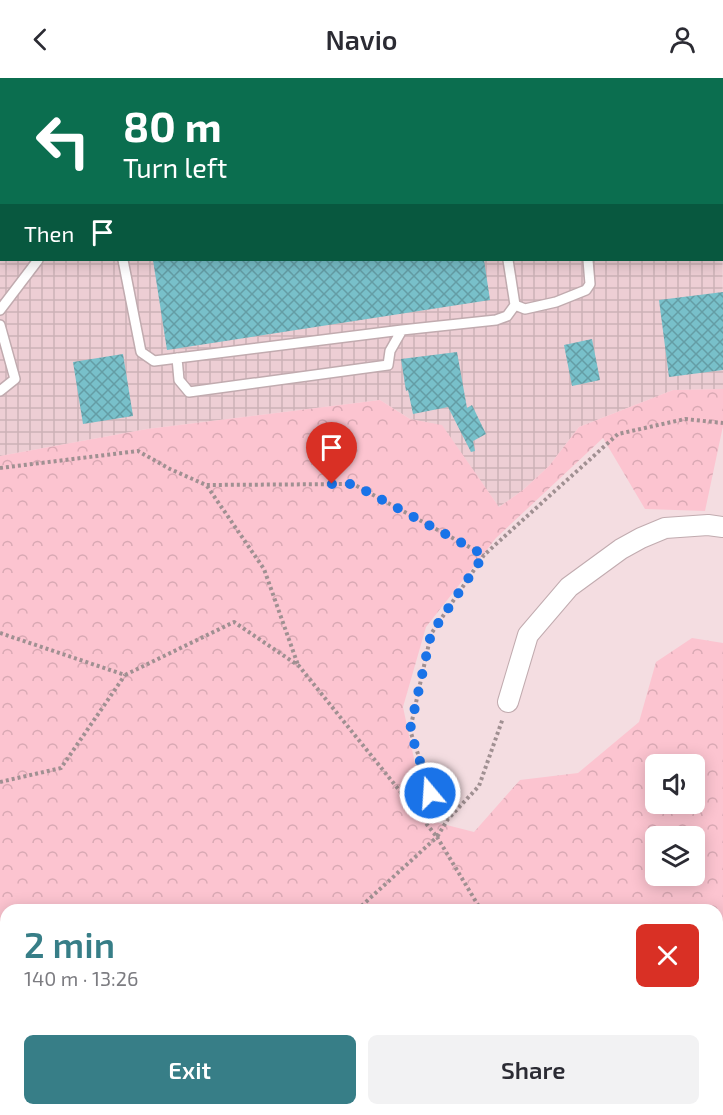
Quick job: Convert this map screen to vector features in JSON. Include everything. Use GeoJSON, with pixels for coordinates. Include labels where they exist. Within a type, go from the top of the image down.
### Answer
{"type":"FeatureCollection","features":[{"type":"Feature","properties":{"kind":"street"},"geometry":{"type":"LineString","coordinates":[[508,702],[528,635],[569,587],[621,549],[665,528],[708,525],[723,527]]}},
{"type":"Feature","properties":{"kind":"lane"},"geometry":{"type":"LineString","coordinates":[[0,309],[37,261]]}},
{"type":"Feature","properties":{"kind":"lane"},"geometry":{"type":"LineString","coordinates":[[123,261],[141,352],[154,361],[496,320],[507,316],[515,305],[508,261]]}},
{"type":"Feature","properties":{"kind":"lane"},"geometry":{"type":"LineString","coordinates":[[515,305],[525,309],[556,302],[586,290],[590,284],[588,261]]}},
{"type":"Feature","properties":{"kind":"lane"},"geometry":{"type":"LineString","coordinates":[[0,325],[15,379],[0,391]]}},
{"type":"Feature","properties":{"kind":"lane"},"geometry":{"type":"LineString","coordinates":[[177,358],[179,380],[189,392],[388,365],[390,351],[402,330]]}},
{"type":"Feature","properties":{"kind":"path"},"geometry":{"type":"LineString","coordinates":[[448,819],[430,793],[410,730],[431,634],[484,555],[618,434],[685,419],[723,423]]}},
{"type":"Feature","properties":{"kind":"path"},"geometry":{"type":"LineString","coordinates":[[0,468],[138,451],[206,485],[353,484],[484,555]]}},
{"type":"Feature","properties":{"kind":"path"},"geometry":{"type":"LineString","coordinates":[[206,485],[264,569],[298,666]]}},
{"type":"Feature","properties":{"kind":"path"},"geometry":{"type":"LineString","coordinates":[[0,782],[61,768],[125,675],[234,622],[298,666],[437,837],[477,904]]}},
{"type":"Feature","properties":{"kind":"path"},"geometry":{"type":"LineString","coordinates":[[0,633],[125,675]]}},
{"type":"Feature","properties":{"kind":"path"},"geometry":{"type":"LineString","coordinates":[[364,904],[437,837],[448,819],[479,786],[508,702]]}},
{"type":"Feature","properties":{"kind":"shaded area"},"geometry":{"type":"Polygon","coordinates":[[[0,261],[723,261],[723,389],[673,390],[579,427],[549,466],[523,490],[499,507],[442,426],[410,419],[380,400],[147,429],[0,456],[0,261]]]}},
{"type":"Feature","properties":{"kind":"green space"},"geometry":{"type":"Polygon","coordinates":[[[723,389],[723,426],[705,511],[645,509],[603,438],[496,538],[426,627],[403,707],[422,796],[439,823],[474,832],[520,780],[578,773],[639,722],[656,662],[692,638],[723,643],[723,904],[0,904],[0,456],[147,429],[380,400],[410,419],[442,425],[499,507],[523,490],[549,466],[579,427],[673,390],[723,389]]]}},
{"type":"Feature","properties":{"kind":"building"},"geometry":{"type":"Polygon","coordinates":[[[153,261],[484,261],[490,300],[167,350],[153,261]]]}},
{"type":"Feature","properties":{"kind":"building"},"geometry":{"type":"Polygon","coordinates":[[[723,292],[723,370],[669,377],[659,300],[723,292]]]}},
{"type":"Feature","properties":{"kind":"building"},"geometry":{"type":"Polygon","coordinates":[[[592,339],[600,380],[572,386],[564,345],[592,339]]]}},
{"type":"Feature","properties":{"kind":"building"},"geometry":{"type":"Polygon","coordinates":[[[457,352],[467,408],[472,405],[486,434],[473,441],[475,451],[471,452],[448,407],[413,414],[408,390],[406,391],[401,359],[457,352]]]}},
{"type":"Feature","properties":{"kind":"building"},"geometry":{"type":"Polygon","coordinates":[[[123,354],[133,416],[83,424],[73,362],[123,354]]]}},
{"type":"Feature","properties":{"kind":"route"},"geometry":{"type":"LineString","coordinates":[[332,484],[353,484],[484,555],[431,634],[410,730],[430,793]]}}]}
